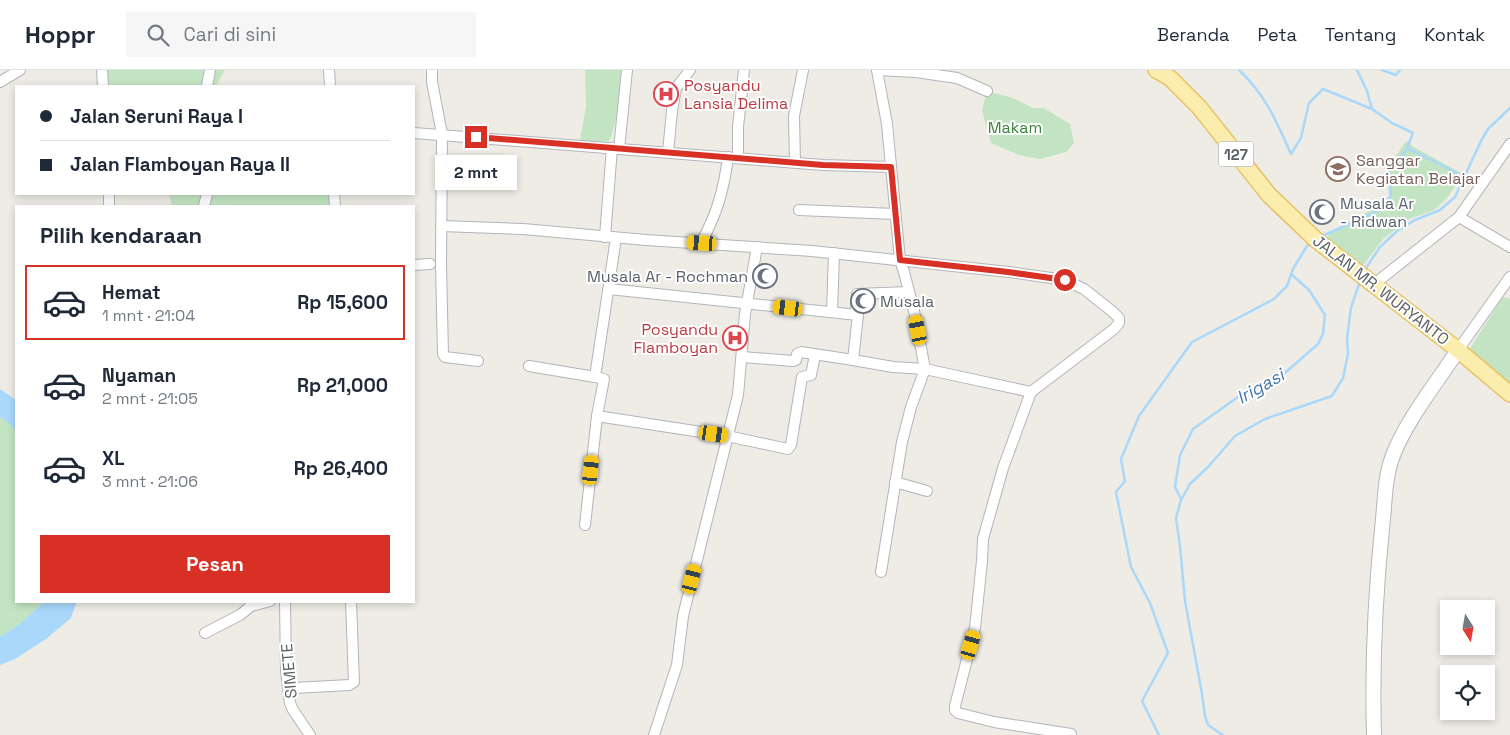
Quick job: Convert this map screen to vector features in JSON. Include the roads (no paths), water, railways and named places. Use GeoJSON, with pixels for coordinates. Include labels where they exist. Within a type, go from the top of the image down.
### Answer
{"type":"FeatureCollection","features":[{"type":"Feature","properties":{"kind":"main road","name":"JALAN MR. WURYANTO"},"geometry":{"type":"LineString","coordinates":[[1156,70],[1170,78],[1199,107],[1269,194],[1315,239],[1458,350],[1510,394]]}},
{"type":"Feature","properties":{"kind":"main road"},"geometry":{"type":"LineString","coordinates":[[1374,735],[1373,646],[1378,557],[1386,481],[1392,458],[1407,428],[1458,350]]}},
{"type":"Feature","properties":{"kind":"street"},"geometry":{"type":"LineString","coordinates":[[0,82],[20,70]]}},
{"type":"Feature","properties":{"kind":"street"},"geometry":{"type":"LineString","coordinates":[[102,70],[103,85]]}},
{"type":"Feature","properties":{"kind":"street"},"geometry":{"type":"LineString","coordinates":[[207,85],[210,70]]}},
{"type":"Feature","properties":{"kind":"street"},"geometry":{"type":"LineString","coordinates":[[330,70],[330,85]]}},
{"type":"Feature","properties":{"kind":"street"},"geometry":{"type":"LineString","coordinates":[[432,70],[432,82],[442,134],[443,356],[478,361]]}},
{"type":"Feature","properties":{"kind":"street"},"geometry":{"type":"LineString","coordinates":[[595,377],[609,289],[615,149],[627,70]]}},
{"type":"Feature","properties":{"kind":"street"},"geometry":{"type":"LineString","coordinates":[[668,152],[676,88],[690,70]]}},
{"type":"Feature","properties":{"kind":"street"},"geometry":{"type":"LineString","coordinates":[[702,243],[720,202],[733,157],[744,70]]}},
{"type":"Feature","properties":{"kind":"street"},"geometry":{"type":"LineString","coordinates":[[795,162],[794,116],[803,70]]}},
{"type":"Feature","properties":{"kind":"street"},"geometry":{"type":"LineString","coordinates":[[881,572],[906,426],[925,369],[909,292],[900,260],[887,124],[877,70],[916,72],[957,78],[987,92]]}},
{"type":"Feature","properties":{"kind":"street"},"geometry":{"type":"LineString","coordinates":[[415,133],[795,162],[891,167]]}},
{"type":"Feature","properties":{"kind":"street"},"geometry":{"type":"LineString","coordinates":[[1373,285],[1459,216],[1509,146]]}},
{"type":"Feature","properties":{"kind":"street"},"geometry":{"type":"LineString","coordinates":[[798,210],[895,214]]}},
{"type":"Feature","properties":{"kind":"street"},"geometry":{"type":"LineString","coordinates":[[1459,216],[1510,248]]}},
{"type":"Feature","properties":{"kind":"street"},"geometry":{"type":"LineString","coordinates":[[441,226],[523,229],[834,253],[1008,272],[1069,281],[1084,289],[1113,312],[1118,318],[1119,323],[1114,329],[1031,392],[1003,468],[983,539],[976,628],[955,706],[958,713],[994,722],[1072,734]]}},
{"type":"Feature","properties":{"kind":"street"},"geometry":{"type":"LineString","coordinates":[[654,735],[677,665],[684,616],[738,395],[756,247]]}},
{"type":"Feature","properties":{"kind":"street"},"geometry":{"type":"LineString","coordinates":[[832,312],[834,253]]}},
{"type":"Feature","properties":{"kind":"street"},"geometry":{"type":"LineString","coordinates":[[415,265],[430,264]]}},
{"type":"Feature","properties":{"kind":"street"},"geometry":{"type":"LineString","coordinates":[[1458,350],[1510,277]]}},
{"type":"Feature","properties":{"kind":"street"},"geometry":{"type":"LineString","coordinates":[[609,289],[856,314],[860,316],[853,360]]}},
{"type":"Feature","properties":{"kind":"street"},"geometry":{"type":"LineString","coordinates":[[856,314],[857,294],[909,292]]}},
{"type":"Feature","properties":{"kind":"street"},"geometry":{"type":"LineString","coordinates":[[742,357],[793,361],[799,352],[893,367],[925,369],[1031,392]]}},
{"type":"Feature","properties":{"kind":"street"},"geometry":{"type":"LineString","coordinates":[[597,416],[727,436],[786,449],[790,448],[802,377],[810,375],[814,355]]}},
{"type":"Feature","properties":{"kind":"street"},"geometry":{"type":"LineString","coordinates":[[530,366],[604,379],[597,416],[585,525]]}},
{"type":"Feature","properties":{"kind":"street"},"geometry":{"type":"LineString","coordinates":[[895,482],[927,491]]}},
{"type":"Feature","properties":{"kind":"street","name":"SIMETE"},"geometry":{"type":"LineString","coordinates":[[285,603],[286,671],[290,703],[310,735]]}},
{"type":"Feature","properties":{"kind":"street"},"geometry":{"type":"LineString","coordinates":[[294,688],[349,685],[354,682],[351,603]]}},
{"type":"Feature","properties":{"kind":"street"},"geometry":{"type":"LineString","coordinates":[[205,633],[240,615],[250,604]]}},
{"type":"Feature","properties":{"kind":"water"},"geometry":{"type":"Polygon","coordinates":[[[0,389],[15,399],[15,430],[0,417],[0,389]]]}},
{"type":"Feature","properties":{"kind":"water"},"geometry":{"type":"Polygon","coordinates":[[[43,603],[76,603],[71,618],[46,639],[15,659],[0,665],[0,637],[21,623],[43,603]]]}},
{"type":"Feature","properties":{"kind":"waterway"},"geometry":{"type":"LineString","coordinates":[[1239,70],[1263,99],[1291,154],[1301,138],[1309,103],[1323,89],[1372,109]]}},
{"type":"Feature","properties":{"kind":"waterway"},"geometry":{"type":"LineString","coordinates":[[1320,237],[1374,213],[1391,196],[1389,171],[1406,151],[1413,133],[1392,123],[1372,109],[1367,91],[1357,70]]}},
{"type":"Feature","properties":{"kind":"waterway"},"geometry":{"type":"LineString","coordinates":[[1382,70],[1396,75],[1400,70]]}},
{"type":"Feature","properties":{"kind":"waterway","name":"Irigasi"},"geometry":{"type":"LineString","coordinates":[[1364,271],[1380,247],[1397,231],[1415,220],[1440,210],[1455,197],[1488,129],[1510,108]]}},
{"type":"Feature","properties":{"kind":"waterway","name":"Irigasi"},"geometry":{"type":"LineString","coordinates":[[1407,148],[1453,171],[1464,179]]}},
{"type":"Feature","properties":{"kind":"waterway"},"geometry":{"type":"LineString","coordinates":[[1159,735],[1142,701],[1168,653],[1150,603],[1131,567],[1116,492],[1125,481],[1121,459],[1139,416],[1192,342],[1274,299],[1287,286],[1293,269],[1307,246],[1311,243]]}},
{"type":"Feature","properties":{"kind":"waterway","name":"Irigasi"},"geometry":{"type":"LineString","coordinates":[[1181,499],[1175,487],[1180,455],[1193,429],[1245,392],[1278,379],[1318,344],[1323,334],[1325,315],[1309,290],[1291,274]]}},
{"type":"Feature","properties":{"kind":"waterway","name":"Irigasi"},"geometry":{"type":"LineString","coordinates":[[1223,735],[1208,725],[1205,716],[1185,601],[1176,518],[1181,500],[1190,484],[1208,467],[1235,436],[1265,419],[1332,396],[1343,378],[1348,354],[1347,338],[1351,308],[1360,281]]}},
{"type":"Feature","properties":{"kind":"place","name":"Posyandu Lansia Delima"},"geometry":{"type":"Point","coordinates":[666,94]}},
{"type":"Feature","properties":{"kind":"place","name":"Sanggar Kegiatan Belajar"},"geometry":{"type":"Point","coordinates":[1338,169]}},
{"type":"Feature","properties":{"kind":"place","name":"Musala Ar - Ridwan"},"geometry":{"type":"Point","coordinates":[1322,212]}},
{"type":"Feature","properties":{"kind":"place","name":"Musala Ar - Rochman"},"geometry":{"type":"Point","coordinates":[765,276]}},
{"type":"Feature","properties":{"kind":"place","name":"Musala"},"geometry":{"type":"Point","coordinates":[863,301]}},
{"type":"Feature","properties":{"kind":"place","name":"Posyandu Flamboyan"},"geometry":{"type":"Point","coordinates":[735,338]}},
{"type":"Feature","properties":{"kind":"park label","name":"Makam"},"geometry":{"type":"Point","coordinates":[1015,127]}}]}
